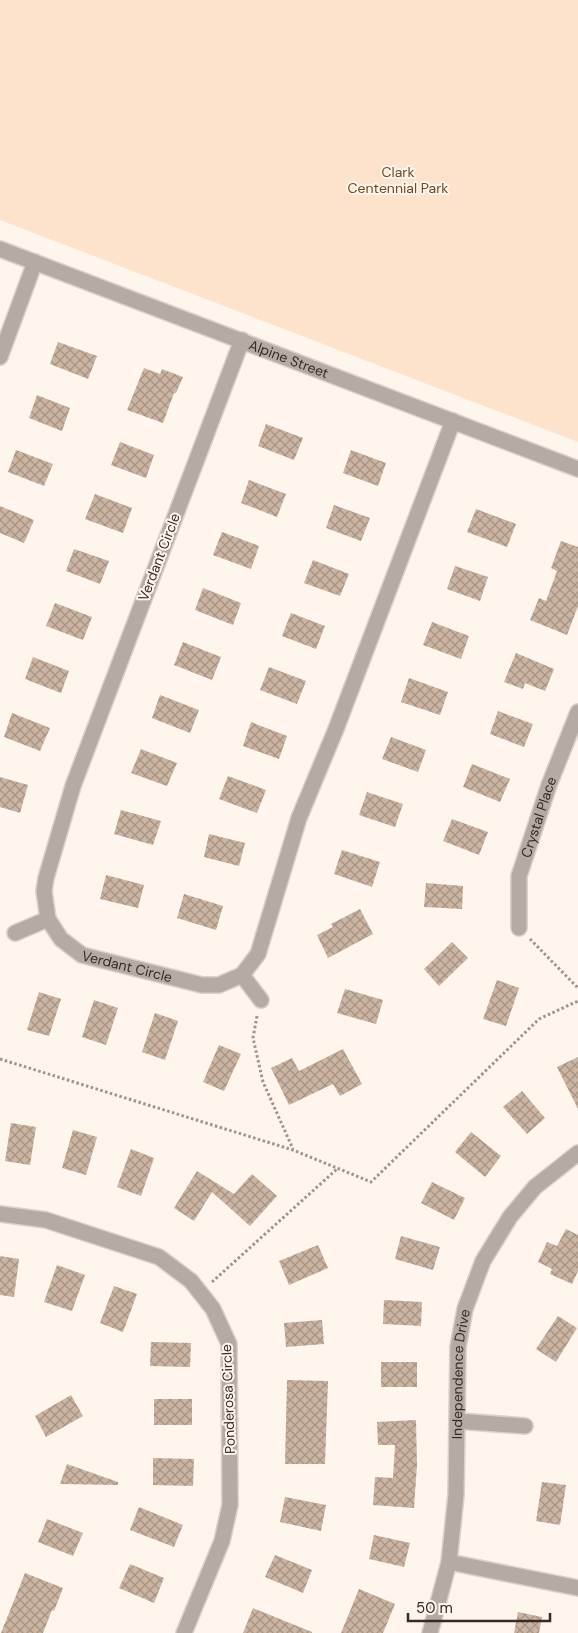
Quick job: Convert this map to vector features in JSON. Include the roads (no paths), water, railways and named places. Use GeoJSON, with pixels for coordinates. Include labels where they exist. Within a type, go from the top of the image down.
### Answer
{"type":"FeatureCollection","features":[{"type":"Feature","properties":{"kind":"street","name":"Alpine Street"},"geometry":{"type":"LineString","coordinates":[[0,249],[578,469]]}},
{"type":"Feature","properties":{"kind":"street"},"geometry":{"type":"LineString","coordinates":[[0,357],[35,262]]}},
{"type":"Feature","properties":{"kind":"street","name":"Verdant Circle"},"geometry":{"type":"LineString","coordinates":[[242,340],[72,786],[46,878],[44,891],[48,919],[61,939],[82,955],[202,986],[219,985],[242,974],[258,954],[300,818],[336,729],[453,422]]}},
{"type":"Feature","properties":{"kind":"street","name":"Crystal Place"},"geometry":{"type":"LineString","coordinates":[[519,928],[519,876],[549,785],[578,712]]}},
{"type":"Feature","properties":{"kind":"street"},"geometry":{"type":"LineString","coordinates":[[15,933],[48,919]]}},
{"type":"Feature","properties":{"kind":"street"},"geometry":{"type":"LineString","coordinates":[[242,974],[260,1000]]}},
{"type":"Feature","properties":{"kind":"street","name":"Independence Drive"},"geometry":{"type":"LineString","coordinates":[[430,1633],[449,1562],[456,1495],[458,1347],[465,1309],[483,1260],[510,1217],[535,1187],[578,1153]]}},
{"type":"Feature","properties":{"kind":"street","name":"Ponderosa Circle"},"geometry":{"type":"LineString","coordinates":[[0,1214],[46,1220],[159,1258],[191,1281],[213,1308],[229,1344],[230,1505],[222,1541],[184,1633]]}},
{"type":"Feature","properties":{"kind":"street"},"geometry":{"type":"LineString","coordinates":[[457,1421],[525,1426]]}},
{"type":"Feature","properties":{"kind":"street"},"geometry":{"type":"LineString","coordinates":[[449,1562],[578,1588]]}},
{"type":"Feature","properties":{"kind":"park label","name":"Clark Centennial Park"},"geometry":{"type":"Point","coordinates":[398,180]}}]}
